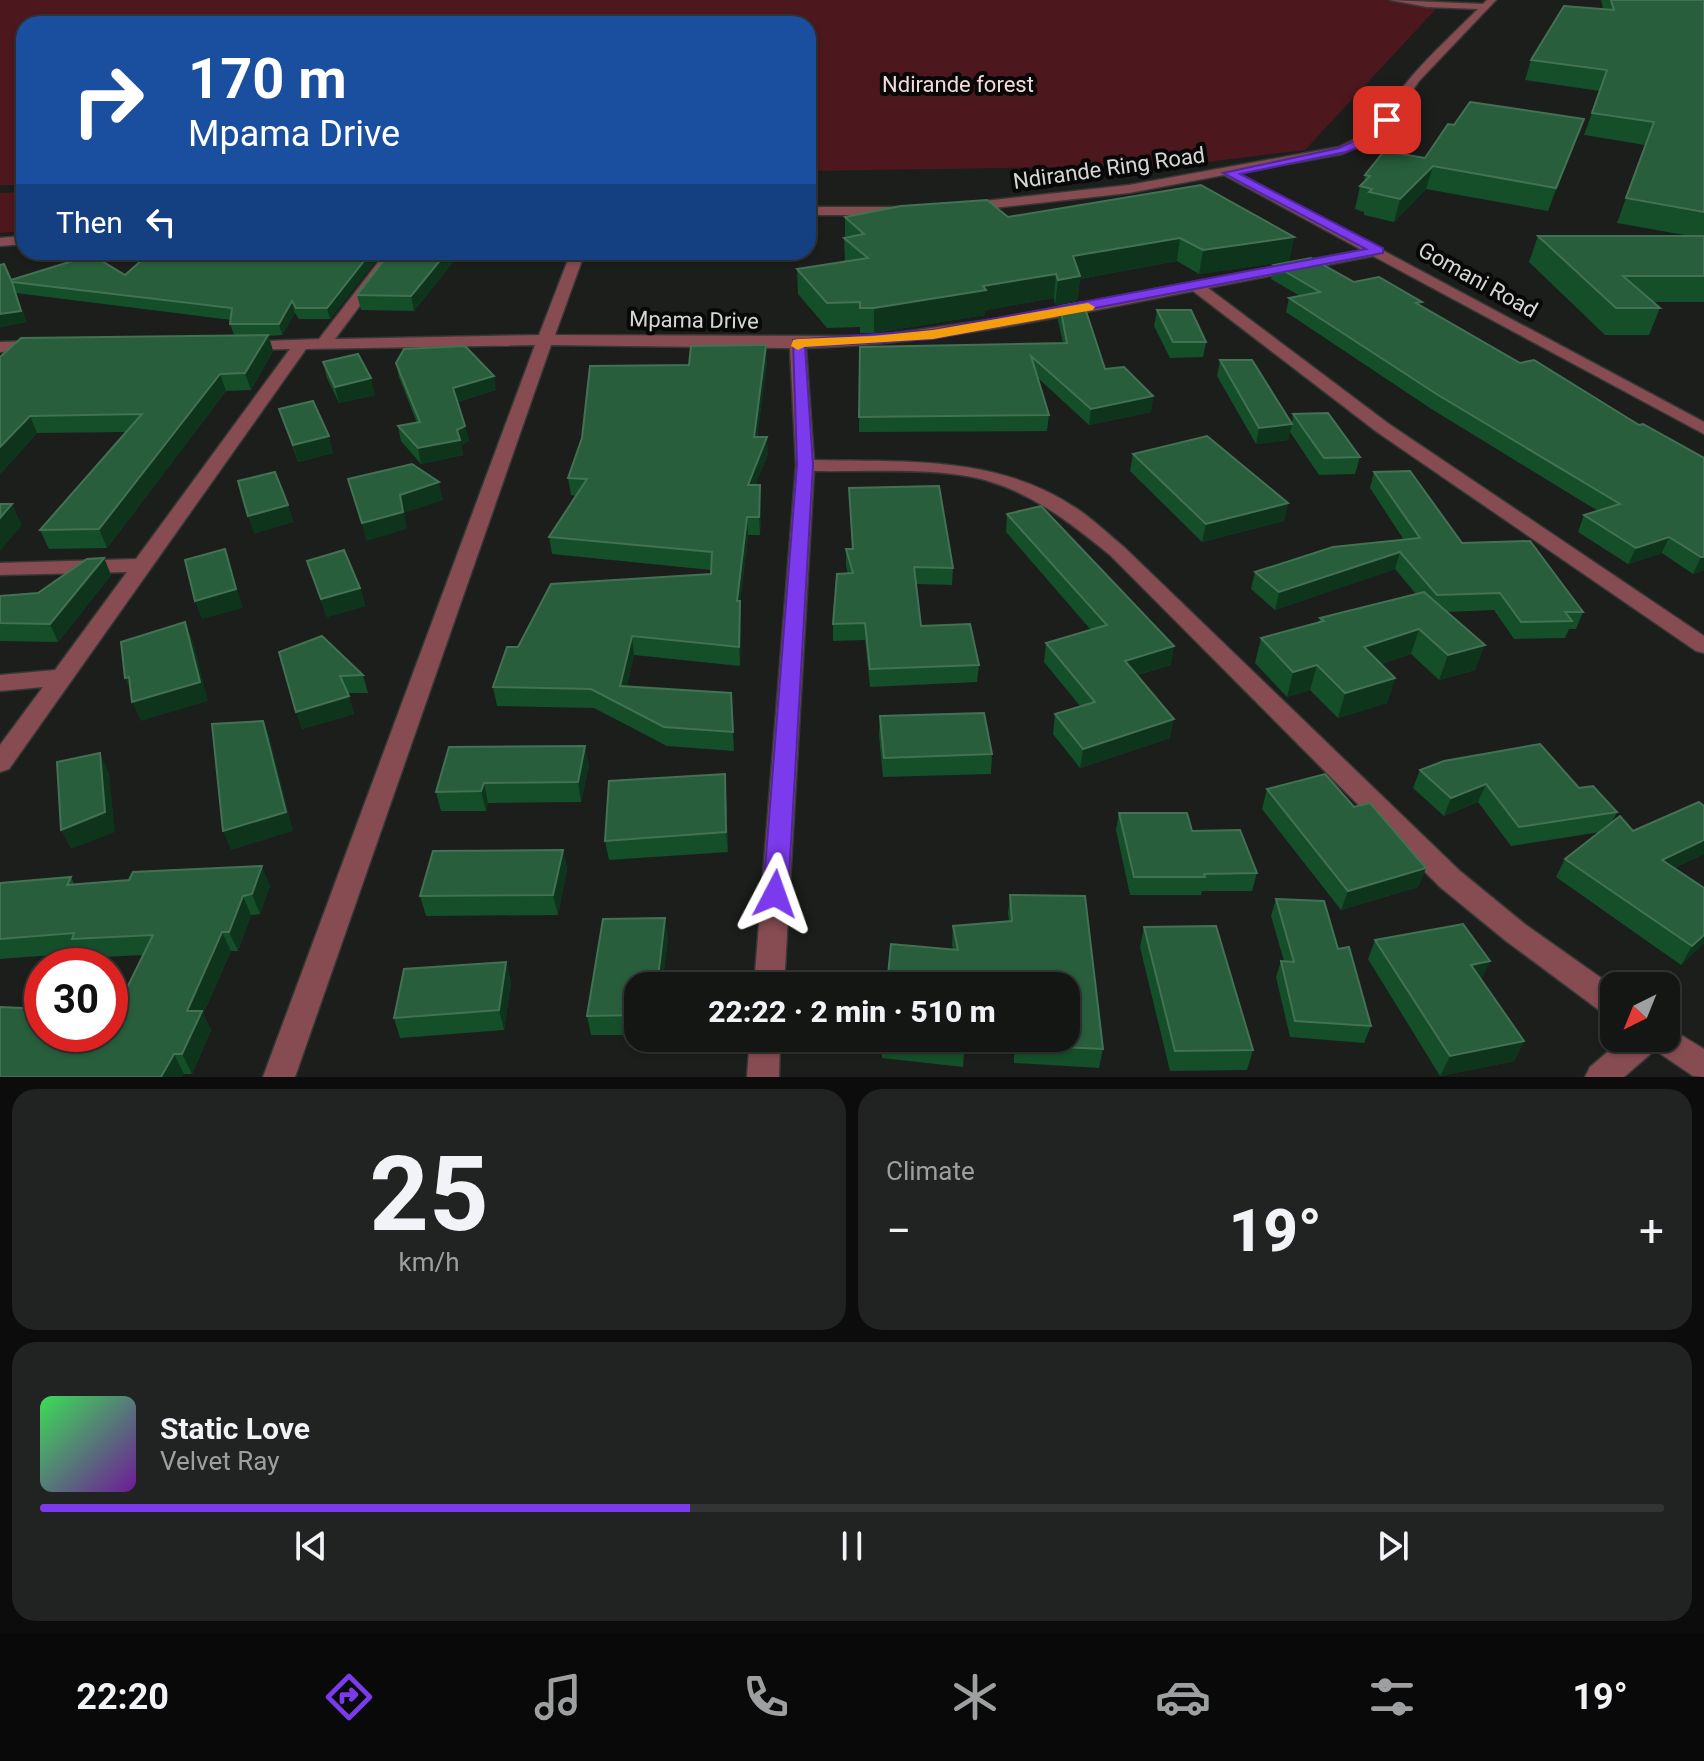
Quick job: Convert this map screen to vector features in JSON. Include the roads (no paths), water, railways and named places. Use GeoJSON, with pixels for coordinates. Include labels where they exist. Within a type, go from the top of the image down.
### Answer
{"type":"FeatureCollection","features":[{"type":"Feature","properties":{"kind":"street"},"geometry":{"type":"LineString","coordinates":[[1394,0],[1427,4],[1489,4]]}},
{"type":"Feature","properties":{"kind":"street"},"geometry":{"type":"LineString","coordinates":[[1427,4],[1440,0]]}},
{"type":"Feature","properties":{"kind":"street","name":"Ndirande Ring Road"},"geometry":{"type":"LineString","coordinates":[[958,207],[1054,199],[1229,173],[1330,154],[1365,140],[1399,107],[1415,79],[1489,4]]}},
{"type":"Feature","properties":{"kind":"street","name":"Gomani Road"},"geometry":{"type":"LineString","coordinates":[[1229,173],[1704,429]]}},
{"type":"Feature","properties":{"kind":"street"},"geometry":{"type":"LineString","coordinates":[[816,211],[908,210]]}},
{"type":"Feature","properties":{"kind":"street","name":"Mpama Drive"},"geometry":{"type":"LineString","coordinates":[[229,345],[545,340],[874,341],[933,334],[1197,287],[1378,251]]}},
{"type":"Feature","properties":{"kind":"street"},"geometry":{"type":"LineString","coordinates":[[323,344],[387,260]]}},
{"type":"Feature","properties":{"kind":"street"},"geometry":{"type":"LineString","coordinates":[[279,1077],[575,260]]}},
{"type":"Feature","properties":{"kind":"street"},"geometry":{"type":"LineString","coordinates":[[1197,287],[1383,428],[1704,646]]}},
{"type":"Feature","properties":{"kind":"street"},"geometry":{"type":"LineString","coordinates":[[770,972],[805,465],[798,343]]}},
{"type":"Feature","properties":{"kind":"street"},"geometry":{"type":"LineString","coordinates":[[0,763],[301,345]]}},
{"type":"Feature","properties":{"kind":"street"},"geometry":{"type":"LineString","coordinates":[[3,349],[60,346]]}},
{"type":"Feature","properties":{"kind":"street"},"geometry":{"type":"LineString","coordinates":[[805,465],[954,469],[989,475],[1031,491],[1069,512],[1117,551],[1450,879],[1516,933],[1600,994]]}},
{"type":"Feature","properties":{"kind":"street"},"geometry":{"type":"LineString","coordinates":[[0,569],[142,565]]}},
{"type":"Feature","properties":{"kind":"street"},"geometry":{"type":"LineString","coordinates":[[0,683],[62,677]]}},
{"type":"Feature","properties":{"kind":"street"},"geometry":{"type":"LineString","coordinates":[[1680,1050],[1704,1066]]}},
{"type":"Feature","properties":{"kind":"street"},"geometry":{"type":"LineString","coordinates":[[763,1077],[764,1052]]}},
{"type":"Feature","properties":{"kind":"street"},"geometry":{"type":"LineString","coordinates":[[1601,1077],[1630,1052]]}},
{"type":"Feature","properties":{"kind":"park label","name":"Ndirande forest"},"geometry":{"type":"Point","coordinates":[958,84]}}]}
